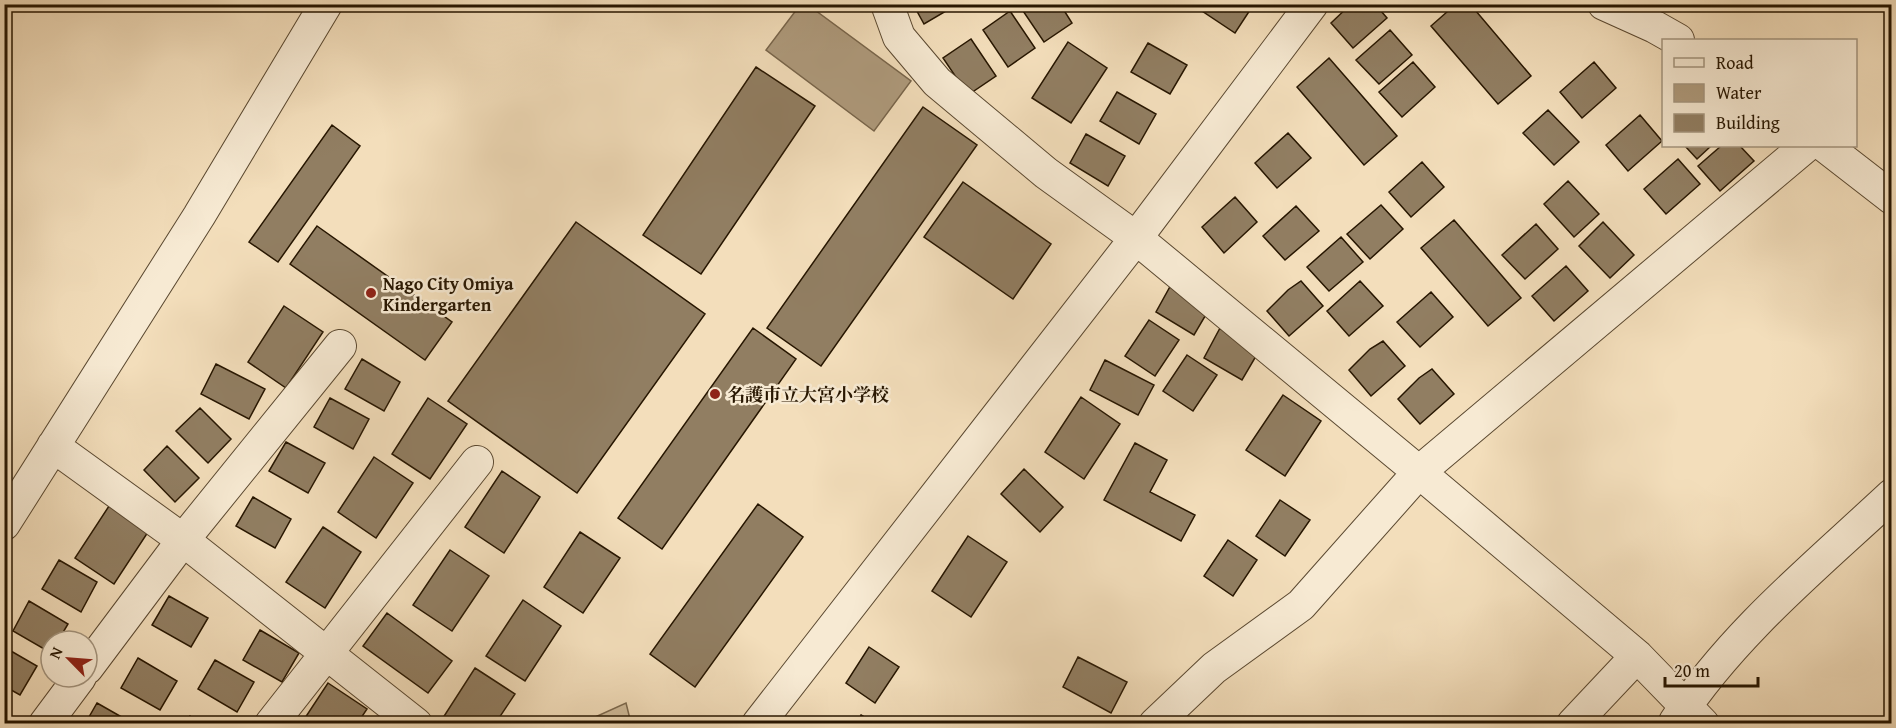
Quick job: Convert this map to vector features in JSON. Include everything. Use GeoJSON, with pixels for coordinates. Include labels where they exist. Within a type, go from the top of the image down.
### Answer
{"type":"FeatureCollection","features":[{"type":"Feature","properties":{"kind":"street"},"geometry":{"type":"LineString","coordinates":[[4,524],[199,216],[326,4]]}},
{"type":"Feature","properties":{"kind":"street"},"geometry":{"type":"LineString","coordinates":[[887,4],[898,37],[937,82],[1046,173],[1136,238],[1637,656],[1688,717],[1748,630],[1892,495]]}},
{"type":"Feature","properties":{"kind":"street"},"geometry":{"type":"LineString","coordinates":[[758,723],[1136,238],[1312,4]]}},
{"type":"Feature","properties":{"kind":"street"},"geometry":{"type":"LineString","coordinates":[[1604,4],[1676,39]]}},
{"type":"Feature","properties":{"kind":"street"},"geometry":{"type":"LineString","coordinates":[[1155,723],[1214,668],[1301,605],[1419,472],[1805,147]]}},
{"type":"Feature","properties":{"kind":"street"},"geometry":{"type":"LineString","coordinates":[[1826,147],[1892,198]]}},
{"type":"Feature","properties":{"kind":"street"},"geometry":{"type":"LineString","coordinates":[[99,652],[183,540],[340,346]]}},
{"type":"Feature","properties":{"kind":"street"},"geometry":{"type":"LineString","coordinates":[[53,446],[183,540],[416,723]]}},
{"type":"Feature","properties":{"kind":"street"},"geometry":{"type":"LineString","coordinates":[[271,723],[477,462]]}},
{"type":"Feature","properties":{"kind":"street"},"geometry":{"type":"LineString","coordinates":[[1573,723],[1637,656]]}},
{"type":"Feature","properties":{"kind":"street"},"geometry":{"type":"LineString","coordinates":[[45,723],[71,689]]}},
{"type":"Feature","properties":{"kind":"shaded area"},"geometry":{"type":"Polygon","coordinates":[[[626,703],[631,723],[582,723],[626,703]]]}},
{"type":"Feature","properties":{"kind":"water"},"geometry":{"type":"Polygon","coordinates":[[[800,5],[808,5],[911,81],[874,131],[766,50],[800,5]]]}},
{"type":"Feature","properties":{"kind":"building"},"geometry":{"type":"Polygon","coordinates":[[[913,4],[958,4],[924,24],[913,4]]]}},
{"type":"Feature","properties":{"kind":"building"},"geometry":{"type":"Polygon","coordinates":[[[1060,4],[1072,23],[1044,42],[1019,5],[1060,4]]]}},
{"type":"Feature","properties":{"kind":"building"},"geometry":{"type":"Polygon","coordinates":[[[1198,4],[1254,4],[1235,33],[1196,7],[1198,4]]]}},
{"type":"Feature","properties":{"kind":"building"},"geometry":{"type":"Polygon","coordinates":[[[1351,4],[1375,4],[1387,18],[1353,48],[1331,23],[1351,4]]]}},
{"type":"Feature","properties":{"kind":"building"},"geometry":{"type":"Polygon","coordinates":[[[1456,4],[1470,4],[1531,76],[1498,104],[1431,26],[1456,4]]]}},
{"type":"Feature","properties":{"kind":"building"},"geometry":{"type":"Polygon","coordinates":[[[1010,11],[1035,48],[1008,67],[983,30],[1010,11]]]}},
{"type":"Feature","properties":{"kind":"building"},"geometry":{"type":"Polygon","coordinates":[[[1390,30],[1412,55],[1379,84],[1356,60],[1390,30]]]}},
{"type":"Feature","properties":{"kind":"building"},"geometry":{"type":"Polygon","coordinates":[[[971,39],[996,76],[968,95],[943,58],[971,39]]]}},
{"type":"Feature","properties":{"kind":"building"},"geometry":{"type":"Polygon","coordinates":[[[1068,42],[1107,68],[1071,123],[1032,98],[1068,42]]]}},
{"type":"Feature","properties":{"kind":"building"},"geometry":{"type":"Polygon","coordinates":[[[1148,43],[1187,65],[1170,94],[1131,72],[1148,43]]]}},
{"type":"Feature","properties":{"kind":"building"},"geometry":{"type":"Polygon","coordinates":[[[1329,58],[1397,136],[1364,165],[1297,87],[1329,58]]]}},
{"type":"Feature","properties":{"kind":"building"},"geometry":{"type":"Polygon","coordinates":[[[1413,62],[1435,87],[1402,117],[1379,92],[1413,62]]]}},
{"type":"Feature","properties":{"kind":"building"},"geometry":{"type":"Polygon","coordinates":[[[1594,62],[1616,88],[1582,118],[1560,92],[1594,62]]]}},
{"type":"Feature","properties":{"kind":"building"},"geometry":{"type":"Polygon","coordinates":[[[756,67],[815,106],[701,274],[643,235],[756,67]]]}},
{"type":"Feature","properties":{"kind":"building"},"geometry":{"type":"Polygon","coordinates":[[[1117,92],[1156,114],[1139,144],[1100,121],[1117,92]]]}},
{"type":"Feature","properties":{"kind":"building"},"geometry":{"type":"Polygon","coordinates":[[[923,107],[977,145],[821,366],[767,328],[923,107]]]}},
{"type":"Feature","properties":{"kind":"building"},"geometry":{"type":"Polygon","coordinates":[[[1548,110],[1579,142],[1554,165],[1523,133],[1548,110]]]}},
{"type":"Feature","properties":{"kind":"building"},"geometry":{"type":"Polygon","coordinates":[[[1640,115],[1662,141],[1628,171],[1606,145],[1640,115]]]}},
{"type":"Feature","properties":{"kind":"building"},"geometry":{"type":"Polygon","coordinates":[[[332,125],[360,146],[278,262],[249,242],[332,125]]]}},
{"type":"Feature","properties":{"kind":"building"},"geometry":{"type":"Polygon","coordinates":[[[1288,133],[1311,158],[1277,188],[1255,163],[1288,133]]]}},
{"type":"Feature","properties":{"kind":"building"},"geometry":{"type":"Polygon","coordinates":[[[1086,134],[1125,156],[1108,186],[1070,163],[1086,134]]]}},
{"type":"Feature","properties":{"kind":"building"},"geometry":{"type":"Polygon","coordinates":[[[1686,147],[1710,147],[1697,159],[1686,147]]]}},
{"type":"Feature","properties":{"kind":"building"},"geometry":{"type":"Polygon","coordinates":[[[1720,147],[1741,147],[1754,161],[1720,191],[1698,166],[1720,147]]]}},
{"type":"Feature","properties":{"kind":"building"},"geometry":{"type":"Polygon","coordinates":[[[1678,159],[1700,184],[1666,214],[1644,189],[1678,159]]]}},
{"type":"Feature","properties":{"kind":"building"},"geometry":{"type":"Polygon","coordinates":[[[1422,162],[1444,187],[1411,217],[1389,192],[1422,162]]]}},
{"type":"Feature","properties":{"kind":"building"},"geometry":{"type":"Polygon","coordinates":[[[1568,181],[1599,214],[1574,237],[1544,204],[1568,181]]]}},
{"type":"Feature","properties":{"kind":"building"},"geometry":{"type":"Polygon","coordinates":[[[963,182],[1051,244],[1013,299],[924,237],[963,182]]]}},
{"type":"Feature","properties":{"kind":"building"},"geometry":{"type":"Polygon","coordinates":[[[1235,197],[1257,222],[1224,253],[1202,227],[1235,197]]]}},
{"type":"Feature","properties":{"kind":"building"},"geometry":{"type":"Polygon","coordinates":[[[1381,205],[1403,229],[1370,259],[1347,234],[1381,205]]]}},
{"type":"Feature","properties":{"kind":"building"},"geometry":{"type":"Polygon","coordinates":[[[1296,206],[1319,231],[1285,260],[1263,236],[1296,206]]]}},
{"type":"Feature","properties":{"kind":"building"},"geometry":{"type":"Polygon","coordinates":[[[1454,220],[1521,298],[1488,326],[1421,248],[1454,220]]]}},
{"type":"Feature","properties":{"kind":"building"},"geometry":{"type":"Polygon","coordinates":[[[576,222],[705,314],[577,493],[448,401],[576,222]]]}},
{"type":"Feature","properties":{"kind":"building"},"geometry":{"type":"Polygon","coordinates":[[[1603,222],[1634,255],[1610,278],[1579,246],[1603,222]]]}},
{"type":"Feature","properties":{"kind":"building"},"geometry":{"type":"Polygon","coordinates":[[[1536,224],[1558,249],[1525,279],[1502,255],[1536,224]]]}},
{"type":"Feature","properties":{"kind":"building","name":"Nago City Omiya Kindergarten"},"geometry":{"type":"Polygon","coordinates":[[[317,226],[452,322],[425,360],[290,264],[317,226]]]}},
{"type":"Feature","properties":{"kind":"building"},"geometry":{"type":"Polygon","coordinates":[[[1341,237],[1363,262],[1329,291],[1307,267],[1341,237]]]}},
{"type":"Feature","properties":{"kind":"building"},"geometry":{"type":"Polygon","coordinates":[[[1566,266],[1588,291],[1554,321],[1532,296],[1566,266]]]}},
{"type":"Feature","properties":{"kind":"building"},"geometry":{"type":"Polygon","coordinates":[[[1301,281],[1323,306],[1289,336],[1267,311],[1288,290],[1301,281]]]}},
{"type":"Feature","properties":{"kind":"building"},"geometry":{"type":"Polygon","coordinates":[[[1360,281],[1383,306],[1349,336],[1327,311],[1360,281]]]}},
{"type":"Feature","properties":{"kind":"building"},"geometry":{"type":"Polygon","coordinates":[[[1172,283],[1211,306],[1194,335],[1156,312],[1172,283]]]}},
{"type":"Feature","properties":{"kind":"building"},"geometry":{"type":"Polygon","coordinates":[[[1431,292],[1453,317],[1420,347],[1397,322],[1431,292]]]}},
{"type":"Feature","properties":{"kind":"building"},"geometry":{"type":"Polygon","coordinates":[[[284,306],[323,332],[286,388],[248,362],[284,306]]]}},
{"type":"Feature","properties":{"kind":"building"},"geometry":{"type":"Polygon","coordinates":[[[1149,320],[1179,340],[1155,376],[1125,356],[1149,320]]]}},
{"type":"Feature","properties":{"kind":"building"},"geometry":{"type":"Polygon","coordinates":[[[753,328],[796,359],[662,549],[618,518],[753,328]]]}},
{"type":"Feature","properties":{"kind":"building"},"geometry":{"type":"Polygon","coordinates":[[[1220,328],[1259,351],[1242,380],[1204,358],[1220,328]]]}},
{"type":"Feature","properties":{"kind":"building"},"geometry":{"type":"Polygon","coordinates":[[[1383,341],[1405,366],[1371,396],[1349,370],[1370,349],[1383,341]]]}},
{"type":"Feature","properties":{"kind":"building"},"geometry":{"type":"Polygon","coordinates":[[[1187,355],[1217,375],[1193,411],[1163,391],[1187,355]]]}},
{"type":"Feature","properties":{"kind":"building"},"geometry":{"type":"Polygon","coordinates":[[[362,359],[400,382],[384,411],[345,389],[362,359]]]}},
{"type":"Feature","properties":{"kind":"building"},"geometry":{"type":"Polygon","coordinates":[[[1105,360],[1154,385],[1138,415],[1090,390],[1105,360]]]}},
{"type":"Feature","properties":{"kind":"building"},"geometry":{"type":"Polygon","coordinates":[[[216,364],[265,389],[249,419],[201,394],[216,364]]]}},
{"type":"Feature","properties":{"kind":"building"},"geometry":{"type":"Polygon","coordinates":[[[1432,369],[1454,394],[1420,424],[1398,399],[1419,378],[1432,369]]]}},
{"type":"Feature","properties":{"kind":"building"},"geometry":{"type":"Polygon","coordinates":[[[1283,395],[1321,421],[1285,476],[1246,450],[1283,395]]]}},
{"type":"Feature","properties":{"kind":"building"},"geometry":{"type":"Polygon","coordinates":[[[1081,397],[1120,424],[1084,479],[1045,452],[1081,397]]]}},
{"type":"Feature","properties":{"kind":"building"},"geometry":{"type":"Polygon","coordinates":[[[330,398],[369,419],[353,449],[314,427],[330,398]]]}},
{"type":"Feature","properties":{"kind":"building"},"geometry":{"type":"Polygon","coordinates":[[[428,398],[467,424],[430,479],[392,454],[428,398]]]}},
{"type":"Feature","properties":{"kind":"building"},"geometry":{"type":"Polygon","coordinates":[[[200,408],[231,439],[208,463],[176,431],[200,408]]]}},
{"type":"Feature","properties":{"kind":"building"},"geometry":{"type":"Polygon","coordinates":[[[286,442],[325,463],[308,493],[269,471],[286,442]]]}},
{"type":"Feature","properties":{"kind":"building"},"geometry":{"type":"Polygon","coordinates":[[[1135,443],[1167,460],[1150,492],[1195,515],[1181,541],[1104,500],[1135,443]]]}},
{"type":"Feature","properties":{"kind":"building"},"geometry":{"type":"Polygon","coordinates":[[[167,446],[199,478],[175,502],[144,470],[167,446]]]}},
{"type":"Feature","properties":{"kind":"building"},"geometry":{"type":"Polygon","coordinates":[[[374,457],[413,483],[376,538],[338,512],[374,457]]]}},
{"type":"Feature","properties":{"kind":"building"},"geometry":{"type":"Polygon","coordinates":[[[1024,469],[1063,507],[1040,532],[1001,494],[1024,469]]]}},
{"type":"Feature","properties":{"kind":"building"},"geometry":{"type":"Polygon","coordinates":[[[502,471],[540,497],[504,553],[465,527],[502,471]]]}},
{"type":"Feature","properties":{"kind":"building"},"geometry":{"type":"Polygon","coordinates":[[[253,497],[291,519],[275,548],[236,526],[253,497]]]}},
{"type":"Feature","properties":{"kind":"building"},"geometry":{"type":"Polygon","coordinates":[[[1280,500],[1310,520],[1285,556],[1256,536],[1280,500]]]}},
{"type":"Feature","properties":{"kind":"building"},"geometry":{"type":"Polygon","coordinates":[[[111,503],[150,529],[114,584],[75,558],[111,503]]]}},
{"type":"Feature","properties":{"kind":"building"},"geometry":{"type":"Polygon","coordinates":[[[758,504],[803,537],[695,687],[650,654],[758,504]]]}},
{"type":"Feature","properties":{"kind":"building"},"geometry":{"type":"Polygon","coordinates":[[[323,527],[361,552],[325,608],[286,582],[323,527]]]}},
{"type":"Feature","properties":{"kind":"building"},"geometry":{"type":"Polygon","coordinates":[[[580,532],[620,558],[583,613],[544,587],[580,532]]]}},
{"type":"Feature","properties":{"kind":"building"},"geometry":{"type":"Polygon","coordinates":[[[968,536],[1007,562],[971,617],[932,591],[968,536]]]}},
{"type":"Feature","properties":{"kind":"building"},"geometry":{"type":"Polygon","coordinates":[[[1228,540],[1257,560],[1233,596],[1204,576],[1228,540]]]}},
{"type":"Feature","properties":{"kind":"building"},"geometry":{"type":"Polygon","coordinates":[[[450,550],[489,576],[452,631],[413,605],[450,550]]]}},
{"type":"Feature","properties":{"kind":"building"},"geometry":{"type":"Polygon","coordinates":[[[59,560],[97,582],[81,612],[42,589],[59,560]]]}},
{"type":"Feature","properties":{"kind":"building"},"geometry":{"type":"Polygon","coordinates":[[[169,596],[208,618],[191,647],[152,625],[169,596]]]}},
{"type":"Feature","properties":{"kind":"building"},"geometry":{"type":"Polygon","coordinates":[[[523,600],[561,626],[525,681],[486,656],[523,600]]]}},
{"type":"Feature","properties":{"kind":"building"},"geometry":{"type":"Polygon","coordinates":[[[29,601],[68,624],[65,629],[39,629],[39,646],[13,631],[29,601]]]}},
{"type":"Feature","properties":{"kind":"building"},"geometry":{"type":"Polygon","coordinates":[[[387,613],[452,661],[428,693],[363,646],[387,613]]]}},
{"type":"Feature","properties":{"kind":"building"},"geometry":{"type":"Polygon","coordinates":[[[260,630],[299,653],[282,682],[243,660],[260,630]]]}},
{"type":"Feature","properties":{"kind":"building"},"geometry":{"type":"Polygon","coordinates":[[[4,647],[37,666],[20,695],[4,686],[4,647]]]}},
{"type":"Feature","properties":{"kind":"building"},"geometry":{"type":"Polygon","coordinates":[[[869,647],[899,667],[875,703],[846,683],[869,647]]]}},
{"type":"Feature","properties":{"kind":"building"},"geometry":{"type":"Polygon","coordinates":[[[1078,657],[1127,682],[1111,713],[1063,687],[1078,657]]]}},
{"type":"Feature","properties":{"kind":"building"},"geometry":{"type":"Polygon","coordinates":[[[138,658],[177,681],[160,710],[121,688],[138,658]]]}},
{"type":"Feature","properties":{"kind":"building"},"geometry":{"type":"Polygon","coordinates":[[[215,660],[254,682],[237,712],[198,689],[215,660]]]}},
{"type":"Feature","properties":{"kind":"building"},"geometry":{"type":"Polygon","coordinates":[[[475,668],[515,694],[495,724],[439,724],[475,668]]]}},
{"type":"Feature","properties":{"kind":"building"},"geometry":{"type":"Polygon","coordinates":[[[328,683],[367,709],[357,724],[301,724],[328,683]]]}},
{"type":"Feature","properties":{"kind":"building"},"geometry":{"type":"Polygon","coordinates":[[[97,703],[134,724],[85,724],[97,703]]]}},
{"type":"Feature","properties":{"kind":"building"},"geometry":{"type":"Polygon","coordinates":[[[861,715],[876,724],[857,724],[861,715]]]}},
{"type":"Feature","properties":{"kind":"building"},"geometry":{"type":"Polygon","coordinates":[[[190,716],[202,724],[186,724],[190,716]]]}},
{"type":"Feature","properties":{"kind":"place","name":"Nago City Omiya Kindergarten"},"geometry":{"type":"Point","coordinates":[371,293]}},
{"type":"Feature","properties":{"kind":"place","name":"名護市立大宮小学校"},"geometry":{"type":"Point","coordinates":[715,394]}}]}
